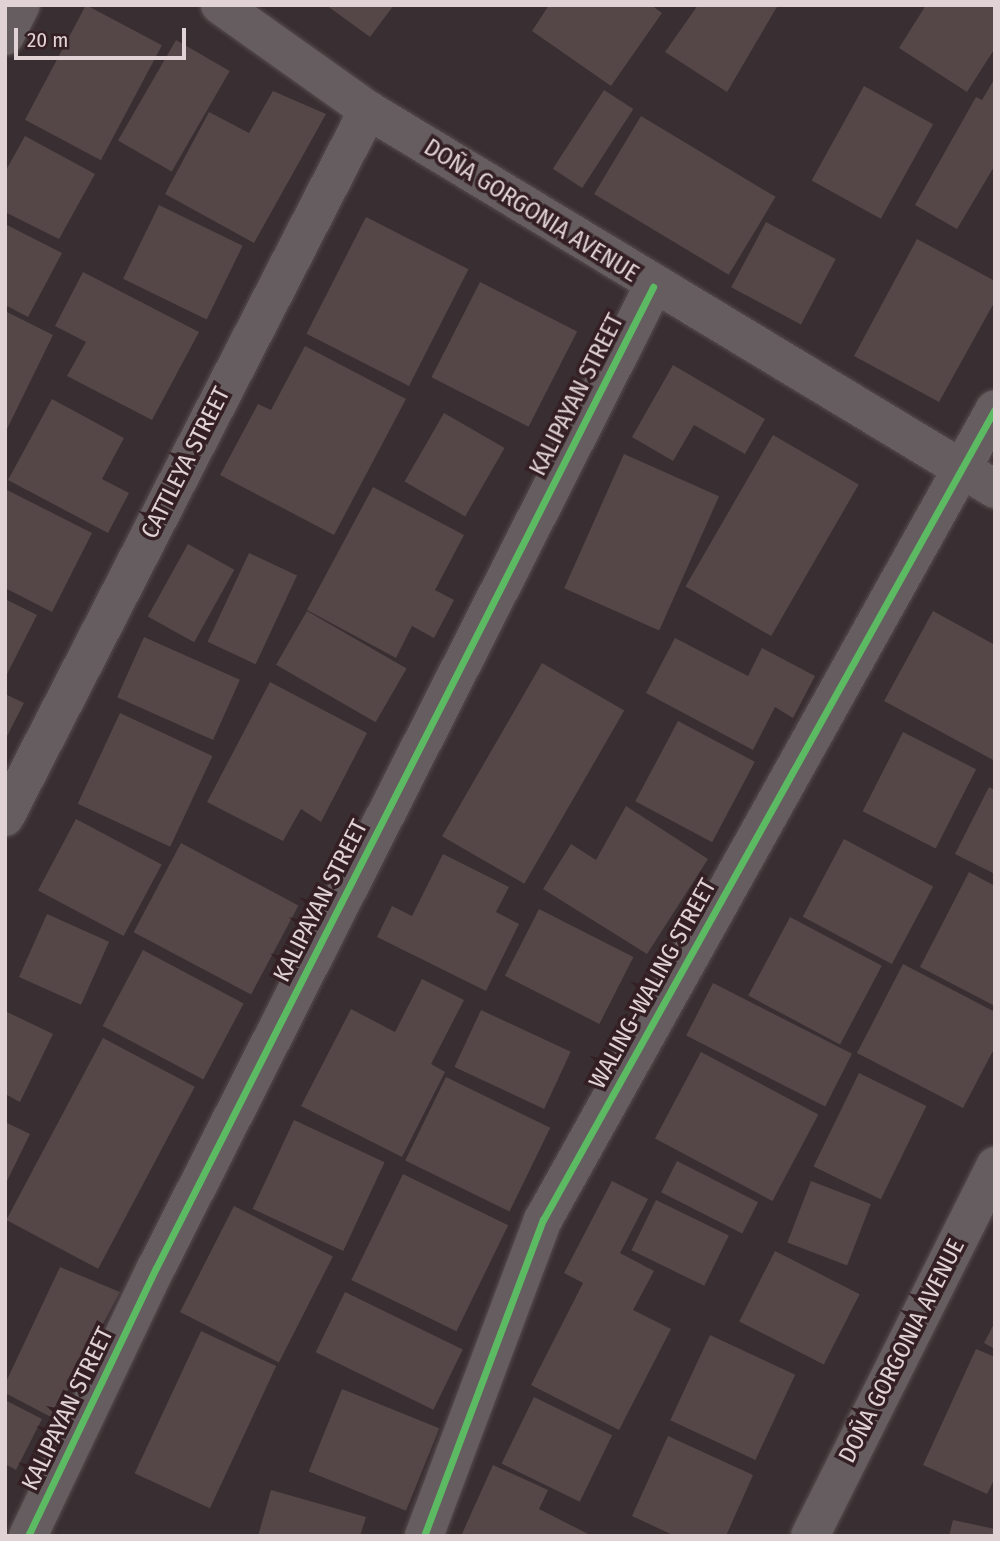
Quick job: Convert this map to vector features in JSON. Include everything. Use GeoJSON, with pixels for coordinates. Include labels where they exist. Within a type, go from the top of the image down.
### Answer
{"type":"FeatureCollection","features":[{"type":"Feature","properties":{"kind":"street"},"geometry":{"type":"LineString","coordinates":[[5,36],[21,5]]}},
{"type":"Feature","properties":{"kind":"street","name":"DOÑA GORGONIA AVENUE"},"geometry":{"type":"LineString","coordinates":[[220,5],[368,110],[653,287],[995,489]]}},
{"type":"Feature","properties":{"kind":"street","name":"CATTLEYA STREET"},"geometry":{"type":"LineString","coordinates":[[5,817],[368,110]]}},
{"type":"Feature","properties":{"kind":"street","name":"KALIPAYAN STREET"},"geometry":{"type":"LineString","coordinates":[[29,1536],[163,1256],[653,287]]}},
{"type":"Feature","properties":{"kind":"street","name":"WALING-WALING STREET"},"geometry":{"type":"LineString","coordinates":[[424,1536],[543,1220],[995,409]]}},
{"type":"Feature","properties":{"kind":"street","name":"DOÑA GORGONIA AVENUE"},"geometry":{"type":"LineString","coordinates":[[810,1536],[995,1166]]}},
{"type":"Feature","properties":{"kind":"building"},"geometry":{"type":"Polygon","coordinates":[[[86,5],[162,45],[101,160],[25,120],[86,5]]]}},
{"type":"Feature","properties":{"kind":"building"},"geometry":{"type":"Polygon","coordinates":[[[326,5],[394,5],[370,37],[326,5]]]}},
{"type":"Feature","properties":{"kind":"building"},"geometry":{"type":"Polygon","coordinates":[[[549,5],[651,5],[662,13],[611,86],[532,31],[549,5]]]}},
{"type":"Feature","properties":{"kind":"building"},"geometry":{"type":"Polygon","coordinates":[[[698,5],[778,5],[727,92],[665,52],[698,5]]]}},
{"type":"Feature","properties":{"kind":"building"},"geometry":{"type":"Polygon","coordinates":[[[926,5],[995,5],[995,48],[967,92],[899,48],[926,5]]]}},
{"type":"Feature","properties":{"kind":"building"},"geometry":{"type":"Polygon","coordinates":[[[176,40],[230,71],[172,171],[118,140],[176,40]]]}},
{"type":"Feature","properties":{"kind":"building"},"geometry":{"type":"Polygon","coordinates":[[[995,78],[995,165],[957,229],[915,205],[976,97],[982,100],[995,78]]]}},
{"type":"Feature","properties":{"kind":"building"},"geometry":{"type":"Polygon","coordinates":[[[864,86],[933,124],[881,219],[812,180],[864,86]]]}},
{"type":"Feature","properties":{"kind":"building"},"geometry":{"type":"Polygon","coordinates":[[[604,90],[633,109],[582,188],[553,169],[604,90]]]}},
{"type":"Feature","properties":{"kind":"building"},"geometry":{"type":"Polygon","coordinates":[[[273,91],[326,114],[254,243],[165,194],[209,112],[249,133],[273,91]]]}},
{"type":"Feature","properties":{"kind":"building"},"geometry":{"type":"Polygon","coordinates":[[[641,116],[776,197],[729,275],[594,194],[641,116]]]}},
{"type":"Feature","properties":{"kind":"building"},"geometry":{"type":"Polygon","coordinates":[[[25,136],[95,174],[59,239],[5,212],[5,172],[25,136]]]}},
{"type":"Feature","properties":{"kind":"building"},"geometry":{"type":"Polygon","coordinates":[[[159,205],[243,246],[207,319],[123,279],[159,205]]]}},
{"type":"Feature","properties":{"kind":"building"},"geometry":{"type":"Polygon","coordinates":[[[366,217],[468,269],[409,386],[307,334],[366,217]]]}},
{"type":"Feature","properties":{"kind":"building"},"geometry":{"type":"Polygon","coordinates":[[[766,222],[836,259],[801,324],[731,287],[766,222]]]}},
{"type":"Feature","properties":{"kind":"building"},"geometry":{"type":"Polygon","coordinates":[[[5,224],[62,253],[28,317],[5,305],[5,224]]]}},
{"type":"Feature","properties":{"kind":"building"},"geometry":{"type":"Polygon","coordinates":[[[917,239],[995,281],[995,301],[939,402],[854,356],[917,239]]]}},
{"type":"Feature","properties":{"kind":"building"},"geometry":{"type":"Polygon","coordinates":[[[83,272],[199,332],[152,420],[67,376],[86,342],[55,326],[83,272]]]}},
{"type":"Feature","properties":{"kind":"building"},"geometry":{"type":"Polygon","coordinates":[[[480,282],[577,331],[529,427],[431,377],[480,282]]]}},
{"type":"Feature","properties":{"kind":"building"},"geometry":{"type":"Polygon","coordinates":[[[5,311],[53,335],[5,433],[5,311]]]}},
{"type":"Feature","properties":{"kind":"building"},"geometry":{"type":"Polygon","coordinates":[[[305,346],[406,399],[334,535],[220,475],[258,404],[271,410],[305,346]]]}},
{"type":"Feature","properties":{"kind":"building"},"geometry":{"type":"Polygon","coordinates":[[[673,365],[765,419],[745,454],[694,425],[673,461],[632,437],[673,365]]]}},
{"type":"Feature","properties":{"kind":"building"},"geometry":{"type":"Polygon","coordinates":[[[52,399],[124,438],[102,479],[129,493],[108,533],[8,480],[52,399]]]}},
{"type":"Feature","properties":{"kind":"building"},"geometry":{"type":"Polygon","coordinates":[[[444,413],[505,448],[465,516],[404,481],[444,413]]]}},
{"type":"Feature","properties":{"kind":"building"},"geometry":{"type":"Polygon","coordinates":[[[773,435],[859,484],[771,636],[686,587],[773,435]]]}},
{"type":"Feature","properties":{"kind":"building"},"geometry":{"type":"Polygon","coordinates":[[[624,454],[719,496],[659,631],[564,588],[624,454]]]}},
{"type":"Feature","properties":{"kind":"building"},"geometry":{"type":"Polygon","coordinates":[[[373,487],[464,535],[435,590],[454,600],[434,638],[412,626],[396,658],[307,610],[373,487]]]}},
{"type":"Feature","properties":{"kind":"building"},"geometry":{"type":"Polygon","coordinates":[[[5,489],[92,533],[52,612],[5,588],[5,489]]]}},
{"type":"Feature","properties":{"kind":"building"},"geometry":{"type":"Polygon","coordinates":[[[188,544],[234,570],[194,642],[148,617],[188,544]]]}},
{"type":"Feature","properties":{"kind":"building"},"geometry":{"type":"Polygon","coordinates":[[[249,553],[297,575],[256,664],[208,642],[249,553]]]}},
{"type":"Feature","properties":{"kind":"building"},"geometry":{"type":"Polygon","coordinates":[[[5,599],[37,615],[5,678],[5,599]]]}},
{"type":"Feature","properties":{"kind":"building"},"geometry":{"type":"Polygon","coordinates":[[[307,611],[407,668],[376,722],[276,665],[307,611]]]}},
{"type":"Feature","properties":{"kind":"building"},"geometry":{"type":"Polygon","coordinates":[[[933,611],[995,645],[995,761],[884,701],[933,611]]]}},
{"type":"Feature","properties":{"kind":"building"},"geometry":{"type":"Polygon","coordinates":[[[144,637],[240,680],[213,740],[117,697],[144,637]]]}},
{"type":"Feature","properties":{"kind":"building"},"geometry":{"type":"Polygon","coordinates":[[[675,638],[748,676],[762,648],[815,676],[793,718],[775,707],[753,750],[646,693],[675,638]]]}},
{"type":"Feature","properties":{"kind":"building"},"geometry":{"type":"Polygon","coordinates":[[[542,663],[624,710],[524,884],[442,836],[542,663]]]}},
{"type":"Feature","properties":{"kind":"building"},"geometry":{"type":"Polygon","coordinates":[[[270,682],[367,733],[321,822],[301,809],[283,841],[207,802],[270,682]]]}},
{"type":"Feature","properties":{"kind":"building"},"geometry":{"type":"Polygon","coordinates":[[[5,694],[24,703],[5,740],[5,694]]]}},
{"type":"Feature","properties":{"kind":"building"},"geometry":{"type":"Polygon","coordinates":[[[120,713],[212,756],[170,847],[78,804],[120,713]]]}},
{"type":"Feature","properties":{"kind":"building"},"geometry":{"type":"Polygon","coordinates":[[[678,721],[755,762],[712,842],[635,801],[678,721]]]}},
{"type":"Feature","properties":{"kind":"building"},"geometry":{"type":"Polygon","coordinates":[[[903,732],[976,769],[936,849],[863,811],[903,732]]]}},
{"type":"Feature","properties":{"kind":"building"},"geometry":{"type":"Polygon","coordinates":[[[989,787],[995,790],[995,874],[955,854],[989,787]]]}},
{"type":"Feature","properties":{"kind":"building"},"geometry":{"type":"Polygon","coordinates":[[[626,806],[708,859],[647,954],[543,889],[571,844],[596,860],[626,806]]]}},
{"type":"Feature","properties":{"kind":"building"},"geometry":{"type":"Polygon","coordinates":[[[76,819],[162,865],[124,936],[38,891],[76,819]]]}},
{"type":"Feature","properties":{"kind":"building"},"geometry":{"type":"Polygon","coordinates":[[[844,839],[933,886],[892,964],[803,917],[844,839]]]}},
{"type":"Feature","properties":{"kind":"building"},"geometry":{"type":"Polygon","coordinates":[[[181,843],[298,905],[251,995],[134,932],[181,843]]]}},
{"type":"Feature","properties":{"kind":"building"},"geometry":{"type":"Polygon","coordinates":[[[443,854],[509,887],[496,912],[519,924],[486,991],[377,937],[392,906],[412,916],[443,854]]]}},
{"type":"Feature","properties":{"kind":"building"},"geometry":{"type":"Polygon","coordinates":[[[969,872],[995,886],[995,1006],[920,967],[969,872]]]}},
{"type":"Feature","properties":{"kind":"building"},"geometry":{"type":"Polygon","coordinates":[[[539,909],[633,957],[599,1024],[505,976],[539,909]]]}},
{"type":"Feature","properties":{"kind":"building"},"geometry":{"type":"Polygon","coordinates":[[[47,914],[109,942],[81,1005],[19,977],[47,914]]]}},
{"type":"Feature","properties":{"kind":"building"},"geometry":{"type":"Polygon","coordinates":[[[790,917],[882,966],[840,1044],[748,996],[790,917]]]}},
{"type":"Feature","properties":{"kind":"building"},"geometry":{"type":"Polygon","coordinates":[[[143,950],[244,1004],[203,1079],[103,1026],[143,950]]]}},
{"type":"Feature","properties":{"kind":"building"},"geometry":{"type":"Polygon","coordinates":[[[903,964],[995,1012],[995,1047],[963,1108],[857,1053],[903,964]]]}},
{"type":"Feature","properties":{"kind":"building"},"geometry":{"type":"Polygon","coordinates":[[[422,979],[464,1000],[431,1064],[445,1072],[402,1157],[301,1106],[351,1009],[395,1032],[422,979]]]}},
{"type":"Feature","properties":{"kind":"building"},"geometry":{"type":"Polygon","coordinates":[[[713,983],[852,1054],[825,1106],[686,1036],[713,983]]]}},
{"type":"Feature","properties":{"kind":"building"},"geometry":{"type":"Polygon","coordinates":[[[481,1010],[571,1052],[544,1109],[454,1067],[481,1010]]]}},
{"type":"Feature","properties":{"kind":"building"},"geometry":{"type":"Polygon","coordinates":[[[5,1011],[53,1034],[20,1102],[5,1094],[5,1011]]]}},
{"type":"Feature","properties":{"kind":"building"},"geometry":{"type":"Polygon","coordinates":[[[103,1038],[195,1087],[98,1269],[6,1220],[103,1038]]]}},
{"type":"Feature","properties":{"kind":"building"},"geometry":{"type":"Polygon","coordinates":[[[701,1052],[818,1114],[772,1201],[655,1139],[701,1052]]]}},
{"type":"Feature","properties":{"kind":"building"},"geometry":{"type":"Polygon","coordinates":[[[859,1073],[926,1106],[881,1199],[813,1166],[859,1073]]]}},
{"type":"Feature","properties":{"kind":"building"},"geometry":{"type":"Polygon","coordinates":[[[446,1077],[550,1128],[509,1211],[405,1161],[446,1077]]]}},
{"type":"Feature","properties":{"kind":"building"},"geometry":{"type":"Polygon","coordinates":[[[294,1120],[385,1162],[343,1251],[253,1209],[294,1120]]]}},
{"type":"Feature","properties":{"kind":"building"},"geometry":{"type":"Polygon","coordinates":[[[5,1122],[30,1134],[5,1185],[5,1122]]]}},
{"type":"Feature","properties":{"kind":"building"},"geometry":{"type":"Polygon","coordinates":[[[677,1161],[758,1202],[742,1233],[661,1192],[677,1161]]]}},
{"type":"Feature","properties":{"kind":"building"},"geometry":{"type":"Polygon","coordinates":[[[403,1174],[508,1225],[456,1331],[351,1280],[403,1174]]]}},
{"type":"Feature","properties":{"kind":"building"},"geometry":{"type":"Polygon","coordinates":[[[612,1181],[648,1199],[620,1253],[654,1271],[633,1310],[671,1329],[619,1430],[531,1385],[583,1283],[564,1273],[612,1181]]]}},
{"type":"Feature","properties":{"kind":"building"},"geometry":{"type":"Polygon","coordinates":[[[811,1181],[871,1204],[847,1266],[787,1243],[811,1181]]]}},
{"type":"Feature","properties":{"kind":"building"},"geometry":{"type":"Polygon","coordinates":[[[656,1200],[729,1236],[704,1286],[631,1250],[656,1200]]]}},
{"type":"Feature","properties":{"kind":"building"},"geometry":{"type":"Polygon","coordinates":[[[234,1206],[333,1256],[279,1362],[180,1312],[234,1206]]]}},
{"type":"Feature","properties":{"kind":"building"},"geometry":{"type":"Polygon","coordinates":[[[775,1251],[860,1294],[824,1365],[739,1321],[775,1251]]]}},
{"type":"Feature","properties":{"kind":"building"},"geometry":{"type":"Polygon","coordinates":[[[60,1267],[120,1292],[53,1418],[5,1393],[5,1384],[60,1267]]]}},
{"type":"Feature","properties":{"kind":"building"},"geometry":{"type":"Polygon","coordinates":[[[345,1292],[463,1349],[433,1410],[316,1352],[345,1292]]]}},
{"type":"Feature","properties":{"kind":"building"},"geometry":{"type":"Polygon","coordinates":[[[995,1322],[995,1349],[984,1343],[995,1322]]]}},
{"type":"Feature","properties":{"kind":"building"},"geometry":{"type":"Polygon","coordinates":[[[201,1331],[276,1366],[210,1508],[135,1473],[201,1331]]]}},
{"type":"Feature","properties":{"kind":"building"},"geometry":{"type":"Polygon","coordinates":[[[710,1335],[795,1375],[755,1460],[670,1420],[710,1335]]]}},
{"type":"Feature","properties":{"kind":"building"},"geometry":{"type":"Polygon","coordinates":[[[976,1349],[995,1357],[995,1478],[987,1494],[923,1465],[976,1349]]]}},
{"type":"Feature","properties":{"kind":"building"},"geometry":{"type":"Polygon","coordinates":[[[342,1389],[439,1428],[406,1511],[309,1472],[342,1389]]]}},
{"type":"Feature","properties":{"kind":"building"},"geometry":{"type":"Polygon","coordinates":[[[534,1397],[612,1435],[580,1502],[502,1464],[534,1397]]]}},
{"type":"Feature","properties":{"kind":"building"},"geometry":{"type":"Polygon","coordinates":[[[5,1400],[42,1419],[16,1470],[5,1464],[5,1400]]]}},
{"type":"Feature","properties":{"kind":"building"},"geometry":{"type":"Polygon","coordinates":[[[668,1436],[753,1475],[726,1536],[675,1536],[632,1516],[668,1436]]]}},
{"type":"Feature","properties":{"kind":"building"},"geometry":{"type":"Polygon","coordinates":[[[493,1465],[548,1490],[539,1509],[592,1536],[461,1536],[493,1465]]]}},
{"type":"Feature","properties":{"kind":"building"},"geometry":{"type":"Polygon","coordinates":[[[271,1490],[366,1517],[360,1536],[258,1536],[271,1490]]]}},
{"type":"Feature","properties":{"kind":"building"},"geometry":{"type":"Polygon","coordinates":[[[953,1520],[995,1529],[995,1536],[949,1536],[953,1520]]]}},
{"type":"Feature","properties":{"kind":"cycle path"},"geometry":{"type":"LineString","coordinates":[[28,1536],[156,1268],[653,287]]}},
{"type":"Feature","properties":{"kind":"cycle path"},"geometry":{"type":"LineString","coordinates":[[424,1536],[543,1220],[995,409]]}}]}
